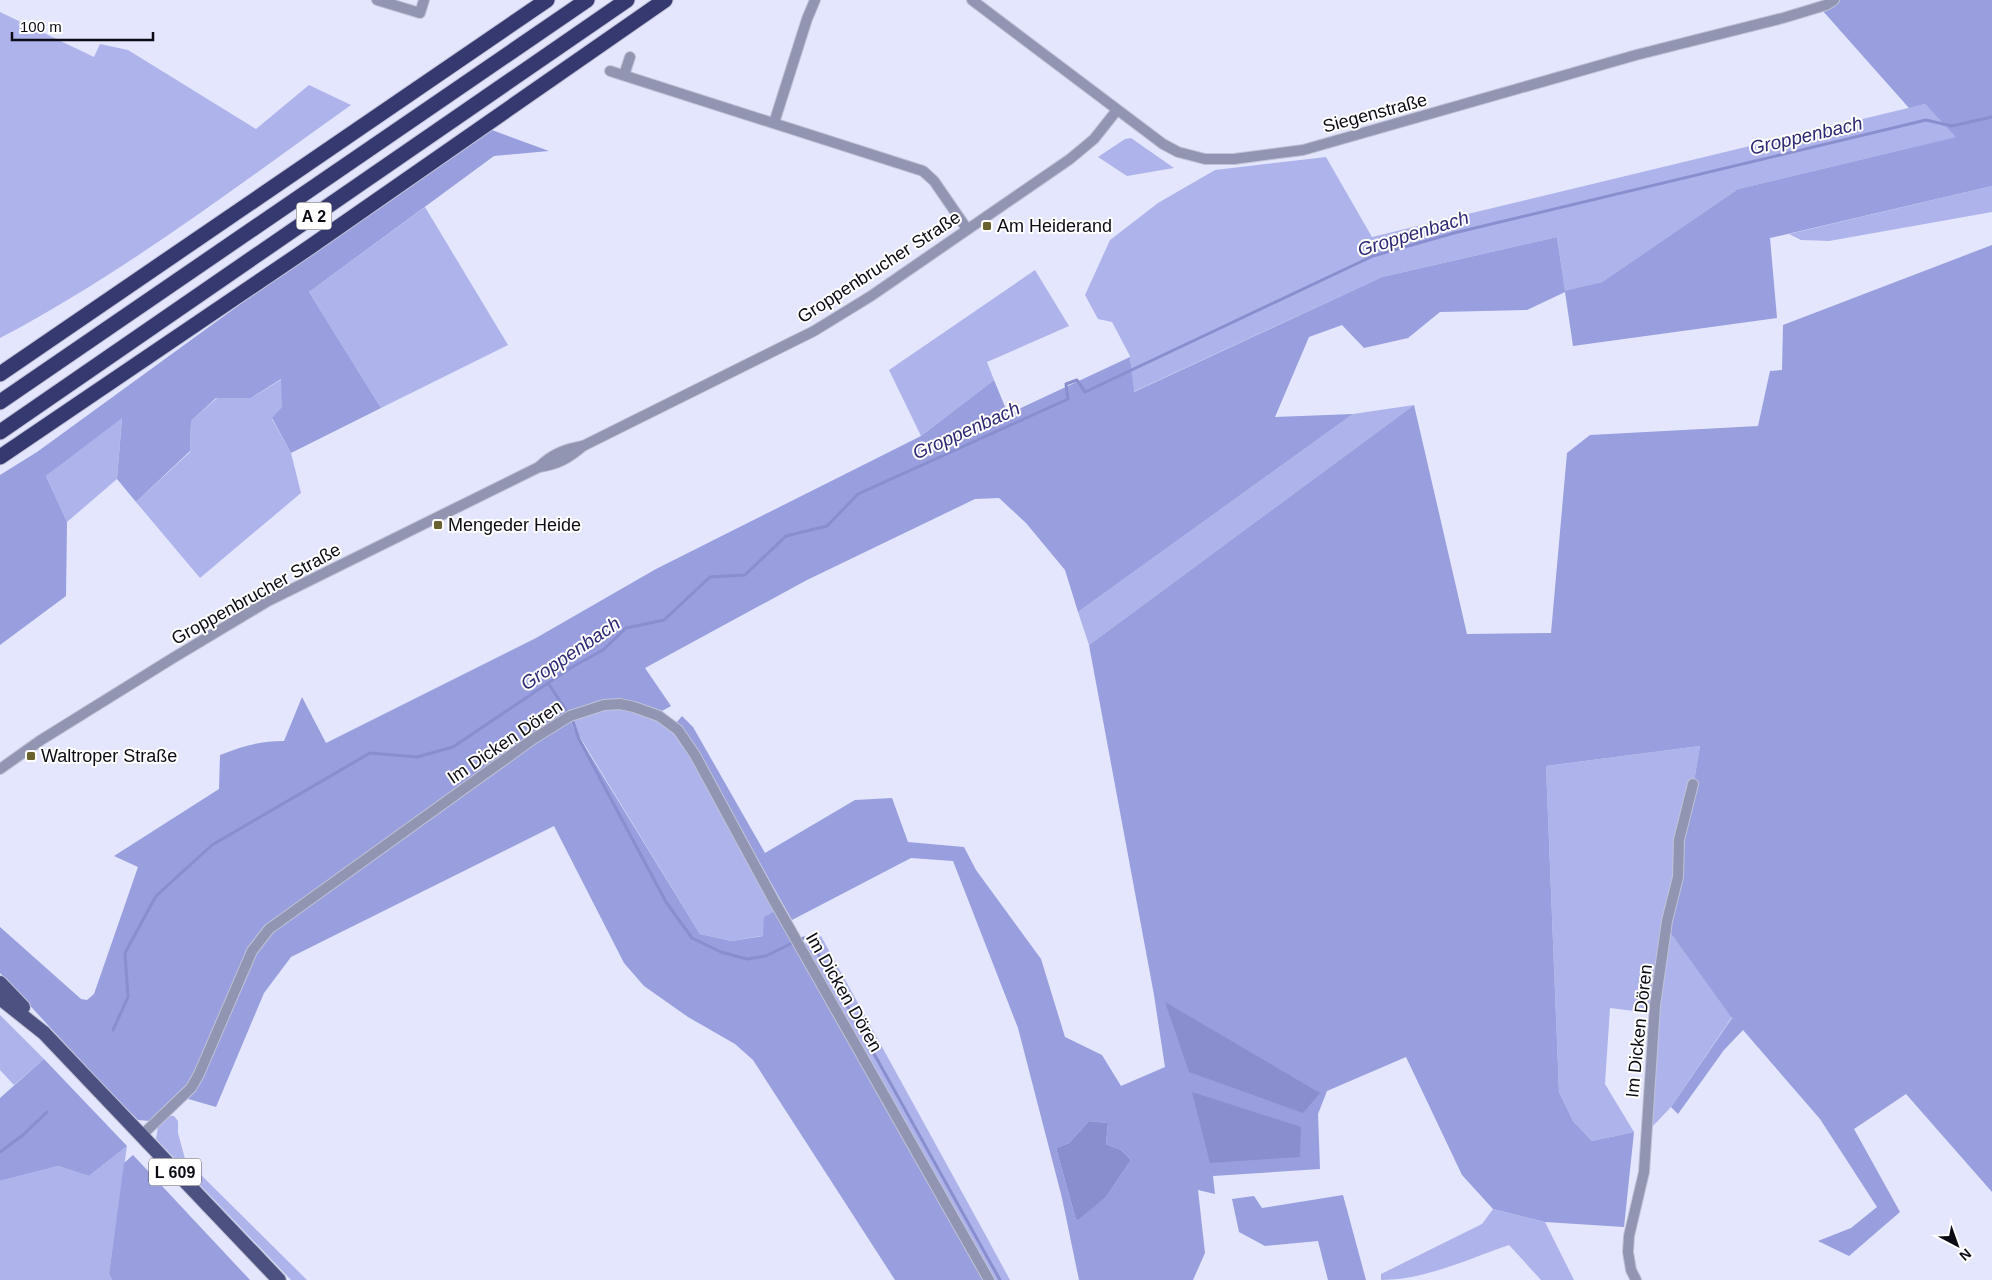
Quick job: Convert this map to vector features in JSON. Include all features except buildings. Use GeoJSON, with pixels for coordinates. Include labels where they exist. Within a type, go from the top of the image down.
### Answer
{"type":"FeatureCollection","features":[{"type":"Feature","properties":{"kind":"highway"},"geometry":{"type":"LineString","coordinates":[[0,374],[547,0]]}},
{"type":"Feature","properties":{"kind":"highway","name":"A 2"},"geometry":{"type":"LineString","coordinates":[[0,402],[586,0]]}},
{"type":"Feature","properties":{"kind":"highway","name":"A 2"},"geometry":{"type":"LineString","coordinates":[[0,432],[627,0]]}},
{"type":"Feature","properties":{"kind":"highway"},"geometry":{"type":"LineString","coordinates":[[0,457],[307,249],[665,0]]}},
{"type":"Feature","properties":{"kind":"highway"},"geometry":{"type":"LineString","coordinates":[[0,363],[48,341]]}},
{"type":"Feature","properties":{"kind":"main road","name":"L 609"},"geometry":{"type":"LineString","coordinates":[[0,983],[30,1014],[44,1033]]}},
{"type":"Feature","properties":{"kind":"main road","name":"L 609"},"geometry":{"type":"LineString","coordinates":[[0,998],[44,1033],[279,1280]]}},
{"type":"Feature","properties":{"kind":"street"},"geometry":{"type":"LineString","coordinates":[[377,0],[420,13],[424,0]]}},
{"type":"Feature","properties":{"kind":"street"},"geometry":{"type":"LineString","coordinates":[[774,123],[807,19],[815,0]]}},
{"type":"Feature","properties":{"kind":"street","name":"Siegenstraße"},"geometry":{"type":"LineString","coordinates":[[972,0],[1163,144],[1178,152],[1205,160],[1234,159],[1303,150],[1636,55],[1830,3]]}},
{"type":"Feature","properties":{"kind":"street"},"geometry":{"type":"LineString","coordinates":[[624,75],[630,57]]}},
{"type":"Feature","properties":{"kind":"street"},"geometry":{"type":"LineString","coordinates":[[610,71],[923,172],[934,181],[968,229]]}},
{"type":"Feature","properties":{"kind":"street","name":"Groppenbrucher Straße"},"geometry":{"type":"LineString","coordinates":[[0,769],[41,740],[268,601],[539,467],[548,458],[566,448],[583,446],[814,331],[871,296],[1077,154],[1094,139],[1116,110]]}},
{"type":"Feature","properties":{"kind":"street","name":"Im Dicken Dören"},"geometry":{"type":"LineString","coordinates":[[141,1136],[191,1088],[252,951],[269,929],[533,739],[578,712],[604,705],[620,704],[659,716],[678,730],[695,755],[778,908],[989,1280]]}},
{"type":"Feature","properties":{"kind":"street","name":"Im Dicken Dören"},"geometry":{"type":"LineString","coordinates":[[1636,1280],[1631,1270],[1628,1252],[1629,1236],[1644,1172],[1655,1005],[1667,921],[1678,877],[1679,840],[1693,784]]}},
{"type":"Feature","properties":{"kind":"shaded area"},"geometry":{"type":"Polygon","coordinates":[[[1826,0],[1992,0],[1992,186],[1770,238],[1777,318],[1573,346],[1565,292],[1527,310],[1440,312],[1408,338],[1364,348],[1342,325],[1309,337],[1275,417],[1353,414],[1078,612],[1065,570],[1026,523],[999,498],[975,499],[807,580],[645,668],[671,706],[662,711],[636,704],[603,702],[567,712],[574,729],[700,934],[732,941],[763,936],[764,917],[775,911],[984,1280],[895,1280],[753,1060],[735,1044],[688,1017],[644,986],[624,963],[554,826],[291,957],[264,993],[216,1107],[178,1096],[150,1121],[138,1120],[0,973],[0,927],[81,999],[87,1000],[94,994],[138,867],[114,856],[219,789],[220,755],[252,745],[284,741],[302,697],[326,743],[536,638],[656,569],[921,436],[994,380],[1008,414],[1130,357],[1134,392],[1382,277],[1557,237],[1565,291],[1602,282],[1738,189],[1956,137],[1925,104],[1909,108],[1822,10],[1826,0]]]}},
{"type":"Feature","properties":{"kind":"shaded area"},"geometry":{"type":"Polygon","coordinates":[[[0,12],[94,57],[100,44],[128,50],[256,129],[309,85],[351,105],[179,228],[91,286],[0,338],[0,12]]]}},
{"type":"Feature","properties":{"kind":"shaded area"},"geometry":{"type":"Polygon","coordinates":[[[1925,104],[1957,137],[1738,189],[1602,282],[1565,292],[1557,237],[1382,277],[1133,392],[1130,356],[1112,322],[1098,319],[1085,295],[1110,240],[1158,203],[1215,170],[1326,157],[1372,237],[1925,104]]]}},
{"type":"Feature","properties":{"kind":"shaded area"},"geometry":{"type":"Polygon","coordinates":[[[492,130],[549,151],[494,156],[309,292],[381,408],[291,453],[272,418],[282,407],[281,379],[251,398],[216,398],[191,421],[190,451],[136,502],[117,479],[122,418],[46,476],[67,522],[66,596],[0,645],[0,475],[37,452],[261,289],[492,130]]]}},
{"type":"Feature","properties":{"kind":"shaded area"},"geometry":{"type":"Polygon","coordinates":[[[1131,138],[1174,168],[1127,176],[1098,157],[1125,139],[1131,138]]]}},
{"type":"Feature","properties":{"kind":"shaded area"},"geometry":{"type":"Polygon","coordinates":[[[1992,186],[1992,212],[1829,241],[1801,240],[1789,234],[1992,186]]]}},
{"type":"Feature","properties":{"kind":"shaded area"},"geometry":{"type":"Polygon","coordinates":[[[425,207],[508,345],[381,408],[309,292],[425,207]]]}},
{"type":"Feature","properties":{"kind":"shaded area"},"geometry":{"type":"Polygon","coordinates":[[[1992,245],[1992,1192],[1906,1094],[1854,1129],[1900,1212],[1849,1256],[1818,1241],[1851,1228],[1877,1207],[1820,1119],[1743,1030],[1724,1050],[1678,1114],[1671,1107],[1732,1018],[1669,931],[1700,746],[1546,766],[1559,1092],[1573,1121],[1592,1141],[1634,1132],[1624,1227],[1545,1222],[1493,1209],[1462,1175],[1406,1057],[1327,1091],[1318,1114],[1320,1169],[1213,1176],[1215,1194],[1198,1190],[1205,1253],[1193,1280],[1079,1280],[1062,1198],[1018,1028],[953,861],[911,858],[792,920],[697,751],[677,722],[682,716],[693,727],[765,853],[855,800],[892,798],[908,842],[964,847],[976,870],[1041,959],[1065,1037],[1102,1055],[1121,1086],[1165,1067],[1154,995],[1089,645],[1414,405],[1467,634],[1551,633],[1567,453],[1590,435],[1758,426],[1770,371],[1782,370],[1783,325],[1992,245]],[[1089,1121],[1069,1143],[1056,1148],[1076,1220],[1106,1197],[1131,1160],[1121,1150],[1106,1144],[1108,1123],[1089,1121]]]}},
{"type":"Feature","properties":{"kind":"shaded area"},"geometry":{"type":"Polygon","coordinates":[[[1035,270],[1069,326],[987,362],[994,380],[921,436],[889,370],[1035,270]]]}},
{"type":"Feature","properties":{"kind":"shaded area"},"geometry":{"type":"Polygon","coordinates":[[[282,379],[282,407],[272,419],[291,453],[301,493],[200,578],[136,502],[190,452],[191,421],[217,398],[251,398],[282,379]]]}},
{"type":"Feature","properties":{"kind":"shaded area"},"geometry":{"type":"Polygon","coordinates":[[[1414,405],[1089,645],[1078,612],[1353,414],[1414,405]]]}},
{"type":"Feature","properties":{"kind":"shaded area"},"geometry":{"type":"Polygon","coordinates":[[[122,417],[117,479],[67,522],[46,476],[122,417]]]}},
{"type":"Feature","properties":{"kind":"shaded area"},"geometry":{"type":"Polygon","coordinates":[[[626,706],[683,733],[781,912],[767,935],[732,941],[700,934],[575,729],[569,716],[626,706]]]}},
{"type":"Feature","properties":{"kind":"shaded area"},"geometry":{"type":"Polygon","coordinates":[[[1700,746],[1669,931],[1732,1017],[1671,1107],[1651,1128],[1642,1128],[1650,1013],[1610,1008],[1605,1084],[1634,1132],[1592,1141],[1573,1121],[1559,1092],[1546,766],[1700,746]]]}},
{"type":"Feature","properties":{"kind":"shaded area"},"geometry":{"type":"Polygon","coordinates":[[[821,936],[1010,1280],[992,1280],[802,945],[821,936]]]}},
{"type":"Feature","properties":{"kind":"shaded area"},"geometry":{"type":"Polygon","coordinates":[[[1165,1002],[1320,1093],[1303,1113],[1189,1072],[1165,1002]]]}},
{"type":"Feature","properties":{"kind":"shaded area"},"geometry":{"type":"Polygon","coordinates":[[[0,1015],[44,1059],[14,1085],[0,1070],[0,1015]]]}},
{"type":"Feature","properties":{"kind":"shaded area"},"geometry":{"type":"Polygon","coordinates":[[[44,1059],[127,1146],[89,1176],[58,1166],[0,1181],[0,1098],[44,1059]]]}},
{"type":"Feature","properties":{"kind":"shaded area"},"geometry":{"type":"Polygon","coordinates":[[[1192,1092],[1301,1127],[1300,1157],[1210,1163],[1192,1092]]]}},
{"type":"Feature","properties":{"kind":"shaded area"},"geometry":{"type":"Polygon","coordinates":[[[169,1116],[174,1116],[178,1121],[178,1133],[185,1159],[307,1280],[291,1280],[156,1139],[158,1126],[169,1116]]]}},
{"type":"Feature","properties":{"kind":"shaded area"},"geometry":{"type":"Polygon","coordinates":[[[1089,1121],[1108,1123],[1106,1144],[1121,1150],[1131,1160],[1106,1197],[1076,1220],[1056,1148],[1069,1143],[1089,1121]]]}},
{"type":"Feature","properties":{"kind":"shaded area"},"geometry":{"type":"Polygon","coordinates":[[[127,1146],[109,1274],[112,1280],[0,1280],[0,1181],[58,1166],[89,1176],[127,1146]]]}},
{"type":"Feature","properties":{"kind":"shaded area"},"geometry":{"type":"Polygon","coordinates":[[[133,1155],[250,1280],[112,1280],[109,1274],[124,1163],[133,1155]]]}},
{"type":"Feature","properties":{"kind":"shaded area"},"geometry":{"type":"Polygon","coordinates":[[[1343,1195],[1366,1280],[1328,1280],[1318,1241],[1265,1246],[1239,1232],[1232,1199],[1254,1196],[1262,1208],[1343,1195]]]}},
{"type":"Feature","properties":{"kind":"shaded area"},"geometry":{"type":"Polygon","coordinates":[[[1493,1209],[1545,1222],[1574,1280],[1541,1280],[1509,1245],[1430,1273],[1381,1280],[1381,1274],[1482,1224],[1493,1209]]]}},
{"type":"Feature","properties":{"kind":"waterway","name":"Groppenbach"},"geometry":{"type":"LineString","coordinates":[[113,1030],[128,997],[125,953],[156,896],[212,845],[370,753],[417,757],[453,747],[572,667],[603,650],[626,628],[664,620],[710,577],[745,575],[786,536],[827,526],[858,494],[1068,399],[1066,384],[1077,380],[1085,392],[1373,256],[1454,233],[1926,120],[1952,126],[1992,117]]}},
{"type":"Feature","properties":{"kind":"waterway"},"geometry":{"type":"LineString","coordinates":[[548,683],[568,713]]}},
{"type":"Feature","properties":{"kind":"waterway"},"geometry":{"type":"LineString","coordinates":[[572,719],[579,739],[666,902],[692,938],[721,952],[747,959],[766,956],[792,943]]}},
{"type":"Feature","properties":{"kind":"waterway"},"geometry":{"type":"LineString","coordinates":[[800,939],[809,937],[1000,1280]]}},
{"type":"Feature","properties":{"kind":"waterway","name":"Groppenbach"},"geometry":{"type":"LineString","coordinates":[[0,1152],[23,1135],[47,1112]]}},
{"type":"Feature","properties":{"kind":"place","name":"Am Heiderand"},"geometry":{"type":"Point","coordinates":[987,226]}},
{"type":"Feature","properties":{"kind":"place","name":"Mengeder Heide"},"geometry":{"type":"Point","coordinates":[438,525]}},
{"type":"Feature","properties":{"kind":"place","name":"Waltroper Straße"},"geometry":{"type":"Point","coordinates":[31,756]}}]}
